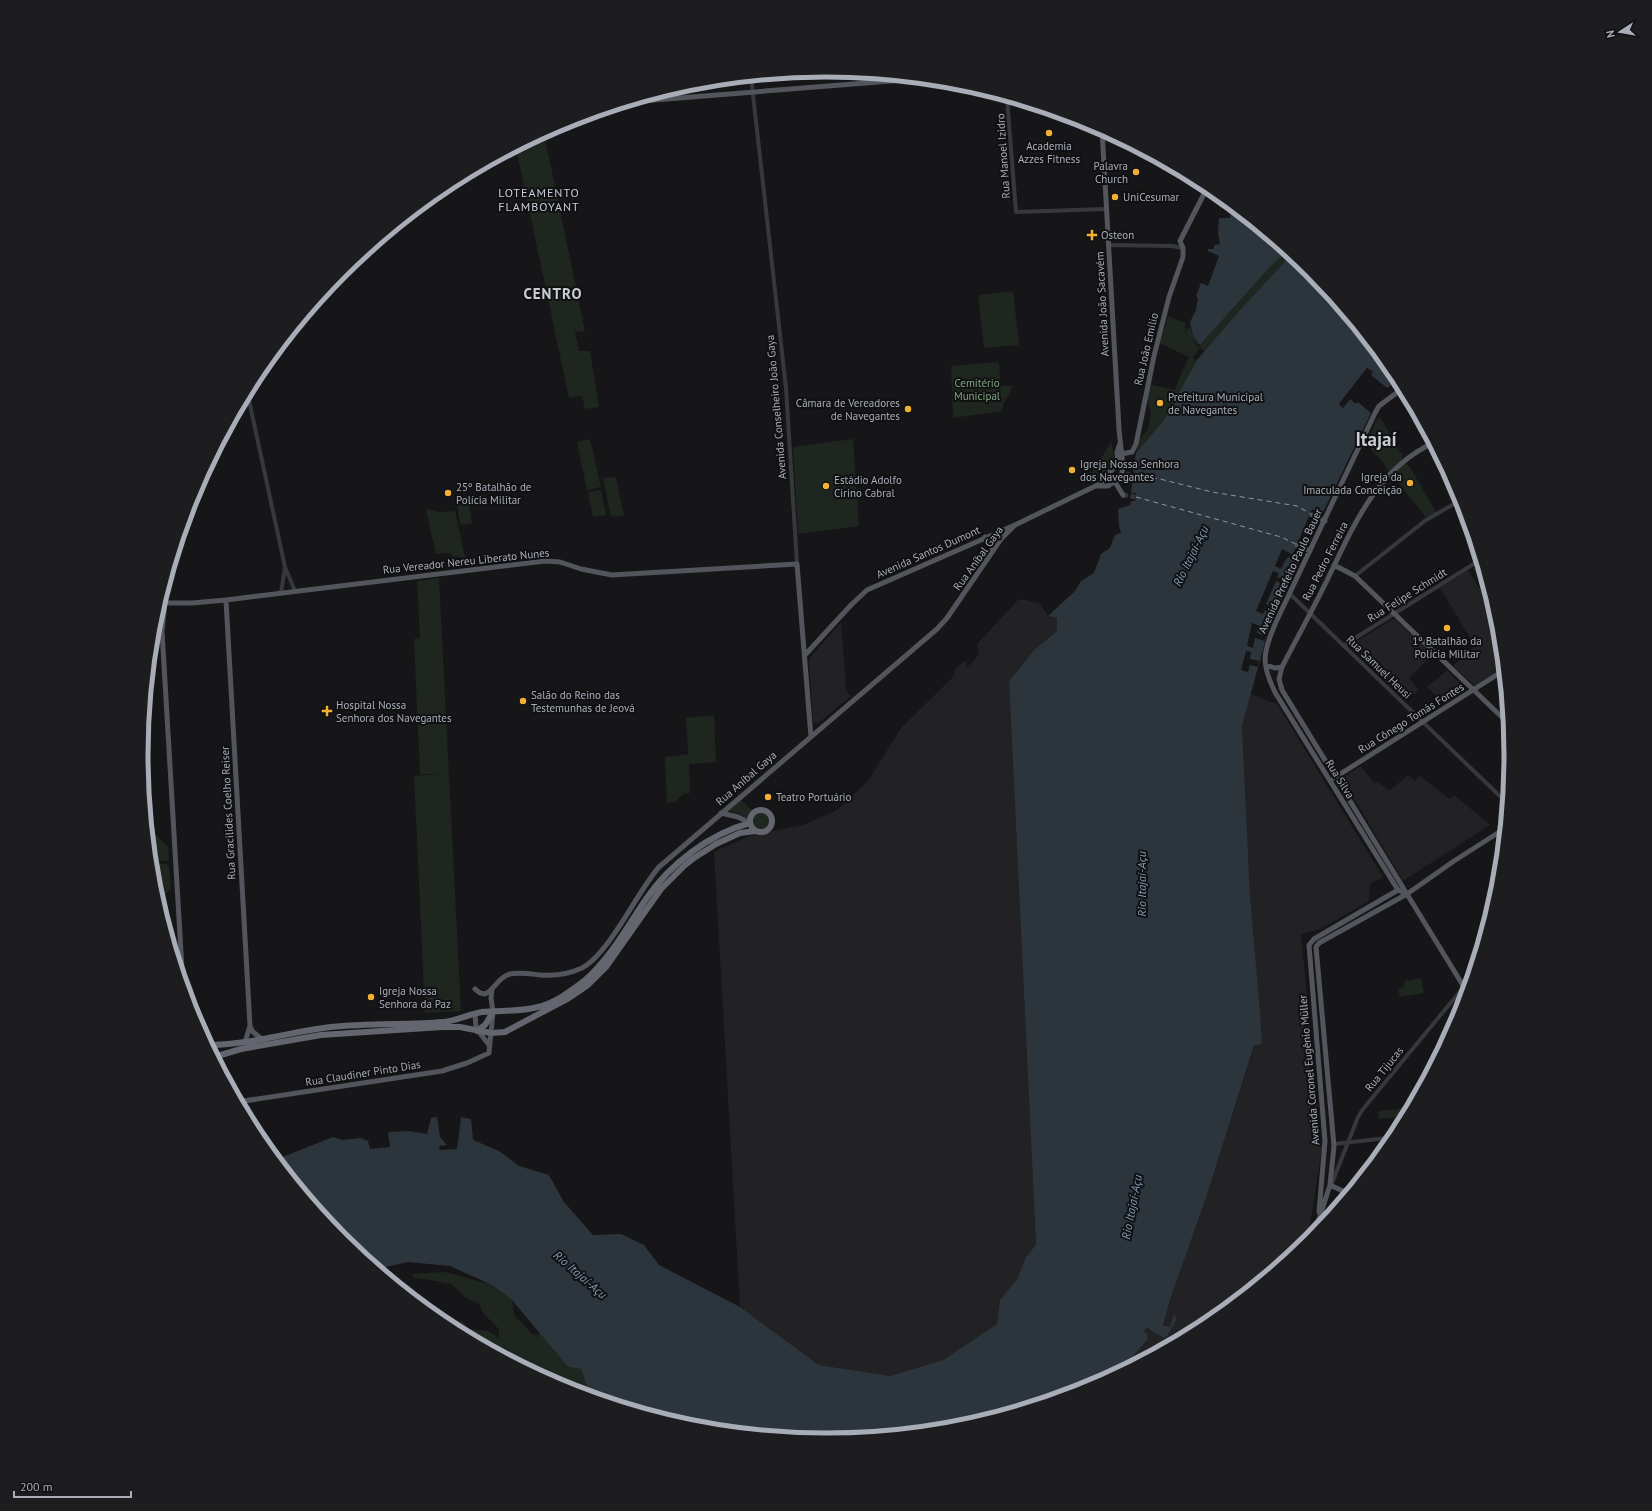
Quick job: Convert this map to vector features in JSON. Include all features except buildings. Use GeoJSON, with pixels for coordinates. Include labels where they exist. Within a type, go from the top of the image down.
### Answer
{"type":"FeatureCollection","features":[{"type":"Feature","properties":{"kind":"highway"},"geometry":{"type":"LineString","coordinates":[[217,1056],[241,1049],[341,1033],[442,1027],[460,1027],[491,1033],[505,1032],[525,1023],[570,998],[588,985],[615,957],[653,901],[684,866],[716,844],[740,834],[755,831],[760,833],[768,831],[772,825],[772,816],[765,811],[757,811],[752,815],[750,823],[755,831]]}},
{"type":"Feature","properties":{"kind":"highway"},"geometry":{"type":"LineString","coordinates":[[212,1045],[245,1042],[319,1029],[357,1025],[444,1022],[458,1020],[475,1014],[538,1008],[559,998],[583,982],[606,958],[647,898],[673,868],[695,850],[712,839],[739,826],[750,823]]}},
{"type":"Feature","properties":{"kind":"highway"},"geometry":{"type":"LineString","coordinates":[[477,1031],[485,1025],[493,1012]]}},
{"type":"Feature","properties":{"kind":"highway"},"geometry":{"type":"LineString","coordinates":[[241,1049],[245,1042]]}},
{"type":"Feature","properties":{"kind":"main road"},"geometry":{"type":"LineString","coordinates":[[648,101],[895,81]]}},
{"type":"Feature","properties":{"kind":"main road","name":"Avenida João Sacavém"},"geometry":{"type":"LineString","coordinates":[[1102,136],[1120,443],[1124,473],[1115,482]]}},
{"type":"Feature","properties":{"kind":"main road"},"geometry":{"type":"LineString","coordinates":[[1180,241],[1205,192]]}},
{"type":"Feature","properties":{"kind":"main road","name":"Rua João Emílio"},"geometry":{"type":"LineString","coordinates":[[1121,454],[1132,452],[1136,444],[1154,356],[1169,297],[1183,257],[1180,241]]}},
{"type":"Feature","properties":{"kind":"main road","name":"Avenida Prefeito Paulo Bauer"},"geometry":{"type":"LineString","coordinates":[[1266,665],[1265,656],[1267,644],[1378,408],[1398,392]]}},
{"type":"Feature","properties":{"kind":"main road","name":"Avenida Santos Dumont"},"geometry":{"type":"LineString","coordinates":[[805,655],[866,590],[1015,525],[1100,484],[1118,463],[1117,452],[1120,443]]}},
{"type":"Feature","properties":{"kind":"main road","name":"Rua Pedro Ferreira"},"geometry":{"type":"LineString","coordinates":[[1282,667],[1371,496],[1389,474],[1406,459],[1418,450],[1429,445]]}},
{"type":"Feature","properties":{"kind":"main road"},"geometry":{"type":"LineString","coordinates":[[1094,486],[1108,486],[1115,482],[1123,495]]}},
{"type":"Feature","properties":{"kind":"main road"},"geometry":{"type":"LineString","coordinates":[[1312,514],[1324,521]]}},
{"type":"Feature","properties":{"kind":"main road","name":"Rua Aníbal Gaya"},"geometry":{"type":"LineString","coordinates":[[492,988],[498,980],[510,974],[556,975],[572,972],[587,965],[604,948],[648,881],[659,867],[937,629],[947,618],[1001,539],[1015,525]]}},
{"type":"Feature","properties":{"kind":"main road"},"geometry":{"type":"LineString","coordinates":[[986,537],[993,550]]}},
{"type":"Feature","properties":{"kind":"main road"},"geometry":{"type":"LineString","coordinates":[[1297,545],[1310,551]]}},
{"type":"Feature","properties":{"kind":"main road","name":"Rua Vereador Nereu Liberato Nunes"},"geometry":{"type":"LineString","coordinates":[[166,603],[226,600],[545,561],[560,562],[581,569],[612,575],[797,564]]}},
{"type":"Feature","properties":{"kind":"main road","name":"Avenida Conselheiro João Gaya"},"geometry":{"type":"LineString","coordinates":[[797,564],[811,737]]}},
{"type":"Feature","properties":{"kind":"main road"},"geometry":{"type":"LineString","coordinates":[[1334,565],[1355,576],[1503,718]]}},
{"type":"Feature","properties":{"kind":"main road","name":"Rua Gracilides Coelho Reiser"},"geometry":{"type":"LineString","coordinates":[[226,600],[250,1026],[245,1042]]}},
{"type":"Feature","properties":{"kind":"main road"},"geometry":{"type":"LineString","coordinates":[[162,619],[182,967]]}},
{"type":"Feature","properties":{"kind":"main road"},"geometry":{"type":"LineString","coordinates":[[1266,665],[1275,668],[1282,667]]}},
{"type":"Feature","properties":{"kind":"main road","name":"Rua Silva"},"geometry":{"type":"LineString","coordinates":[[1266,665],[1276,694],[1398,890]]}},
{"type":"Feature","properties":{"kind":"main road","name":"Rua Silva"},"geometry":{"type":"LineString","coordinates":[[1282,667],[1279,679],[1282,690],[1464,986]]}},
{"type":"Feature","properties":{"kind":"main road","name":"Rua Cônego Tomás Fontes"},"geometry":{"type":"LineString","coordinates":[[1330,781],[1500,673]]}},
{"type":"Feature","properties":{"kind":"main road"},"geometry":{"type":"LineString","coordinates":[[721,813],[738,817],[750,823]]}},
{"type":"Feature","properties":{"kind":"main road"},"geometry":{"type":"LineString","coordinates":[[1398,890],[1407,894],[1454,861],[1500,831]]}},
{"type":"Feature","properties":{"kind":"main road","name":"Avenida Coronel Eugênio Müller"},"geometry":{"type":"LineString","coordinates":[[1318,1221],[1325,1142],[1309,949],[1311,942],[1398,890]]}},
{"type":"Feature","properties":{"kind":"main road","name":"Avenida Coronel Eugênio Müller"},"geometry":{"type":"LineString","coordinates":[[1318,1221],[1330,1185],[1334,1144],[1316,947],[1320,943],[1407,894]]}},
{"type":"Feature","properties":{"kind":"main road"},"geometry":{"type":"LineString","coordinates":[[475,989],[485,994],[492,988]]}},
{"type":"Feature","properties":{"kind":"main road"},"geometry":{"type":"LineString","coordinates":[[489,1045],[493,1012],[491,998],[492,988]]}},
{"type":"Feature","properties":{"kind":"main road"},"geometry":{"type":"LineString","coordinates":[[475,1014],[477,1031],[489,1045]]}},
{"type":"Feature","properties":{"kind":"main road"},"geometry":{"type":"LineString","coordinates":[[250,1026],[253,1032],[262,1038]]}},
{"type":"Feature","properties":{"kind":"main road","name":"Rua Claudiner Pinto Dias"},"geometry":{"type":"LineString","coordinates":[[242,1101],[442,1071],[467,1063],[489,1053],[489,1045]]}},
{"type":"Feature","properties":{"kind":"main road"},"geometry":{"type":"LineString","coordinates":[[1330,1185],[1345,1192]]}},
{"type":"Feature","properties":{"kind":"street","name":"Avenida Conselheiro João Gaya"},"geometry":{"type":"LineString","coordinates":[[751,81],[786,388],[797,564]]}},
{"type":"Feature","properties":{"kind":"street","name":"Rua Manoel Izidro"},"geometry":{"type":"LineString","coordinates":[[1008,102],[1016,212],[1106,209]]}},
{"type":"Feature","properties":{"kind":"street"},"geometry":{"type":"LineString","coordinates":[[1172,246],[1180,241]]}},
{"type":"Feature","properties":{"kind":"street"},"geometry":{"type":"LineString","coordinates":[[1108,245],[1172,246],[1182,248]]}},
{"type":"Feature","properties":{"kind":"street"},"geometry":{"type":"LineString","coordinates":[[249,399],[285,567],[295,591]]}},
{"type":"Feature","properties":{"kind":"street"},"geometry":{"type":"LineString","coordinates":[[1355,576],[1383,553],[1438,513],[1456,503]]}},
{"type":"Feature","properties":{"kind":"street","name":"Rua Felipe Schmidt"},"geometry":{"type":"LineString","coordinates":[[1344,645],[1476,563]]}},
{"type":"Feature","properties":{"kind":"street"},"geometry":{"type":"LineString","coordinates":[[281,593],[285,567]]}},
{"type":"Feature","properties":{"kind":"street","name":"Rua Samuel Heusi"},"geometry":{"type":"LineString","coordinates":[[1290,594],[1503,799]]}},
{"type":"Feature","properties":{"kind":"street","name":"Rua Tijucas"},"geometry":{"type":"LineString","coordinates":[[1330,1185],[1363,1109],[1463,987]]}},
{"type":"Feature","properties":{"kind":"street"},"geometry":{"type":"LineString","coordinates":[[1334,1144],[1386,1138]]}},
{"type":"Feature","properties":{"kind":"shaded area"},"geometry":{"type":"Polygon","coordinates":[[[1477,565],[1482,584],[1473,569],[1477,565]]]}},
{"type":"Feature","properties":{"kind":"shaded area"},"geometry":{"type":"Polygon","coordinates":[[[1468,570],[1485,597],[1499,671],[1475,686],[1453,666],[1475,646],[1440,588],[1468,570]]]}},
{"type":"Feature","properties":{"kind":"shaded area"},"geometry":{"type":"Polygon","coordinates":[[[1019,599],[1040,603],[1048,616],[1057,618],[1058,625],[1057,631],[1034,650],[1009,681],[1036,1246],[1026,1257],[1017,1279],[1000,1300],[997,1324],[943,1360],[890,1376],[819,1365],[740,1307],[714,852],[751,835],[803,825],[837,810],[868,781],[901,728],[955,675],[954,670],[966,660],[967,667],[974,661],[979,653],[977,644],[1019,599]]]}},
{"type":"Feature","properties":{"kind":"shaded area"},"geometry":{"type":"Polygon","coordinates":[[[1395,619],[1432,655],[1409,678],[1419,690],[1406,701],[1351,647],[1351,645],[1395,619]]]}},
{"type":"Feature","properties":{"kind":"shaded area"},"geometry":{"type":"Polygon","coordinates":[[[841,622],[846,690],[851,696],[817,724],[813,722],[809,659],[841,622]]]}},
{"type":"Feature","properties":{"kind":"shaded area"},"geometry":{"type":"Polygon","coordinates":[[[1447,670],[1466,691],[1444,704],[1427,687],[1447,670]]]}},
{"type":"Feature","properties":{"kind":"shaded area"},"geometry":{"type":"Polygon","coordinates":[[[1250,694],[1277,704],[1383,877],[1370,884],[1369,901],[1320,929],[1301,934],[1322,1148],[1309,1232],[1273,1266],[1239,1294],[1203,1320],[1126,1364],[1148,1339],[1144,1331],[1147,1327],[1164,1338],[1177,1318],[1174,1315],[1170,1327],[1163,1325],[1170,1300],[1207,1195],[1255,1045],[1262,1044],[1250,894],[1242,726],[1250,694]]]}},
{"type":"Feature","properties":{"kind":"shaded area"},"geometry":{"type":"Polygon","coordinates":[[[1361,766],[1374,783],[1377,781],[1389,791],[1408,775],[1415,781],[1420,776],[1450,799],[1454,795],[1490,825],[1403,881],[1342,778],[1361,766]]]}},
{"type":"Feature","properties":{"kind":"green space"},"geometry":{"type":"Polygon","coordinates":[[[545,138],[585,331],[575,332],[579,351],[590,351],[599,407],[585,409],[582,396],[569,398],[517,152],[545,138]]]}},
{"type":"Feature","properties":{"kind":"green space"},"geometry":{"type":"Polygon","coordinates":[[[1283,255],[1288,259],[1239,311],[1205,351],[1201,349],[1200,345],[1269,268],[1283,255]]]}},
{"type":"Feature","properties":{"kind":"green space"},"geometry":{"type":"Polygon","coordinates":[[[1013,291],[1019,345],[984,348],[978,295],[1013,291]]]}},
{"type":"Feature","properties":{"kind":"green space"},"geometry":{"type":"Polygon","coordinates":[[[1168,316],[1185,323],[1185,336],[1186,330],[1190,327],[1193,336],[1200,345],[1192,341],[1200,348],[1192,358],[1197,360],[1163,421],[1136,453],[1140,439],[1148,429],[1151,412],[1147,399],[1149,384],[1175,390],[1189,357],[1160,343],[1168,316]]]}},
{"type":"Feature","properties":{"kind":"green space","name":"Cemitério Municipal"},"geometry":{"type":"Polygon","coordinates":[[[997,362],[999,364],[1001,386],[1013,386],[1003,405],[1002,411],[953,418],[951,366],[997,362]]]}},
{"type":"Feature","properties":{"kind":"green space"},"geometry":{"type":"Polygon","coordinates":[[[1380,417],[1403,456],[1402,460],[1389,471],[1366,444],[1377,419],[1380,417]]]}},
{"type":"Feature","properties":{"kind":"green space"},"geometry":{"type":"Polygon","coordinates":[[[590,439],[601,487],[587,490],[577,442],[590,439]]]}},
{"type":"Feature","properties":{"kind":"green space","name":"Estádio Adolfo Cirino Cabral"},"geometry":{"type":"Polygon","coordinates":[[[853,439],[859,526],[798,534],[793,447],[853,439]]]}},
{"type":"Feature","properties":{"kind":"green space"},"geometry":{"type":"Polygon","coordinates":[[[1111,440],[1115,462],[1113,467],[1100,480],[1090,475],[1107,449],[1111,440]]]}},
{"type":"Feature","properties":{"kind":"green space"},"geometry":{"type":"Polygon","coordinates":[[[1405,463],[1410,467],[1435,509],[1435,513],[1428,517],[1425,516],[1394,477],[1393,474],[1405,463]]]}},
{"type":"Feature","properties":{"kind":"green space"},"geometry":{"type":"Polygon","coordinates":[[[616,477],[624,516],[611,517],[603,478],[616,477]]]}},
{"type":"Feature","properties":{"kind":"green space"},"geometry":{"type":"Polygon","coordinates":[[[601,490],[606,515],[593,517],[588,492],[601,490]]]}},
{"type":"Feature","properties":{"kind":"green space"},"geometry":{"type":"Polygon","coordinates":[[[469,503],[472,524],[460,525],[457,505],[469,503]]]}},
{"type":"Feature","properties":{"kind":"green space"},"geometry":{"type":"Polygon","coordinates":[[[430,509],[438,512],[455,511],[467,566],[461,566],[460,557],[453,557],[450,553],[436,554],[426,510],[430,509]]]}},
{"type":"Feature","properties":{"kind":"green space"},"geometry":{"type":"Polygon","coordinates":[[[439,578],[461,1011],[425,1013],[414,776],[441,774],[420,774],[414,639],[420,638],[417,581],[439,578]]]}},
{"type":"Feature","properties":{"kind":"green space"},"geometry":{"type":"Polygon","coordinates":[[[714,715],[716,762],[689,764],[690,793],[683,794],[675,802],[667,803],[665,757],[688,754],[686,718],[714,715]]]}},
{"type":"Feature","properties":{"kind":"green space"},"geometry":{"type":"Polygon","coordinates":[[[741,800],[753,811],[752,815],[747,819],[738,813],[729,811],[741,800]]]}},
{"type":"Feature","properties":{"kind":"green space"},"geometry":{"type":"Polygon","coordinates":[[[761,813],[767,815],[769,821],[767,827],[761,829],[755,827],[753,821],[755,815],[761,813]]]}},
{"type":"Feature","properties":{"kind":"green space"},"geometry":{"type":"Polygon","coordinates":[[[152,831],[168,846],[169,859],[166,861],[156,861],[152,831]]]}},
{"type":"Feature","properties":{"kind":"green space"},"geometry":{"type":"Polygon","coordinates":[[[157,864],[166,864],[169,866],[171,889],[163,897],[157,864]]]}},
{"type":"Feature","properties":{"kind":"green space"},"geometry":{"type":"Polygon","coordinates":[[[1421,978],[1424,993],[1400,997],[1398,989],[1404,987],[1405,981],[1421,978]]]}},
{"type":"Feature","properties":{"kind":"green space"},"geometry":{"type":"Polygon","coordinates":[[[1406,1108],[1400,1117],[1379,1119],[1378,1111],[1406,1108]]]}},
{"type":"Feature","properties":{"kind":"green space"},"geometry":{"type":"Polygon","coordinates":[[[445,1272],[492,1285],[512,1300],[514,1315],[533,1335],[541,1334],[568,1367],[581,1369],[587,1386],[585,1389],[526,1364],[456,1324],[462,1321],[470,1329],[488,1331],[499,1338],[499,1329],[483,1313],[479,1304],[466,1298],[451,1284],[413,1277],[412,1274],[445,1272]]]}},
{"type":"Feature","properties":{"kind":"water"},"geometry":{"type":"Polygon","coordinates":[[[1220,203],[1227,208],[1219,207],[1220,203]]]}},
{"type":"Feature","properties":{"kind":"water"},"geometry":{"type":"Polygon","coordinates":[[[1231,212],[1283,255],[1269,268],[1200,345],[1193,336],[1190,322],[1196,310],[1198,298],[1196,296],[1201,283],[1208,286],[1219,256],[1208,251],[1208,249],[1214,249],[1214,245],[1220,244],[1218,233],[1219,218],[1230,218],[1231,212]]]}},
{"type":"Feature","properties":{"kind":"water","name":"Rio Itajaí-Açu"},"geometry":{"type":"Polygon","coordinates":[[[1288,259],[1336,308],[1364,342],[1393,384],[1387,388],[1370,375],[1373,372],[1367,368],[1339,404],[1343,408],[1350,399],[1358,402],[1371,413],[1323,512],[1319,514],[1312,509],[1293,554],[1301,558],[1269,627],[1242,726],[1250,894],[1262,1044],[1254,1046],[1207,1195],[1170,1300],[1163,1325],[1170,1327],[1174,1314],[1177,1318],[1167,1336],[1164,1338],[1147,1327],[1144,1331],[1148,1339],[1126,1364],[1086,1382],[1044,1398],[1002,1411],[958,1421],[870,1433],[782,1433],[694,1421],[650,1411],[596,1393],[587,1386],[581,1369],[568,1367],[512,1300],[492,1285],[450,1266],[408,1262],[381,1268],[379,1266],[346,1235],[316,1203],[281,1158],[333,1137],[343,1140],[361,1138],[368,1141],[370,1149],[390,1147],[388,1132],[408,1131],[427,1134],[431,1118],[437,1117],[440,1137],[447,1145],[439,1146],[440,1150],[457,1149],[461,1117],[471,1119],[473,1140],[499,1151],[519,1166],[549,1175],[564,1202],[593,1235],[621,1234],[644,1245],[659,1265],[740,1307],[819,1365],[890,1376],[943,1360],[997,1324],[1000,1300],[1017,1279],[1026,1257],[1036,1245],[1009,681],[1034,650],[1057,631],[1057,618],[1048,616],[1075,591],[1081,581],[1094,573],[1101,554],[1110,548],[1115,535],[1121,533],[1118,509],[1130,505],[1131,501],[1135,501],[1136,493],[1131,493],[1136,453],[1163,421],[1197,360],[1239,311],[1288,259]]]}},
{"type":"Feature","properties":{"kind":"pier"},"geometry":{"type":"Polygon","coordinates":[[[1367,368],[1373,372],[1371,375],[1388,389],[1386,390],[1369,377],[1370,373],[1368,371],[1342,404],[1343,405],[1351,397],[1372,411],[1371,413],[1358,402],[1356,404],[1350,399],[1343,408],[1339,404],[1367,368]]]}},
{"type":"Feature","properties":{"kind":"pier"},"geometry":{"type":"Polygon","coordinates":[[[1282,549],[1301,559],[1299,563],[1289,557],[1286,559],[1281,569],[1275,566],[1282,549]]]}},
{"type":"Feature","properties":{"kind":"pier"},"geometry":{"type":"Polygon","coordinates":[[[1273,571],[1279,573],[1277,577],[1290,582],[1288,586],[1276,581],[1266,604],[1277,609],[1275,614],[1265,610],[1263,614],[1256,611],[1273,571]]]}},
{"type":"Feature","properties":{"kind":"pier"},"geometry":{"type":"Polygon","coordinates":[[[1252,623],[1258,625],[1257,633],[1266,636],[1265,641],[1255,638],[1253,648],[1247,646],[1252,623]]]}},
{"type":"Feature","properties":{"kind":"pier"},"geometry":{"type":"Polygon","coordinates":[[[1246,651],[1251,652],[1250,659],[1259,661],[1258,667],[1250,665],[1248,672],[1241,670],[1246,651]]]}},
{"type":"Feature","properties":{"kind":"ferry route"},"geometry":{"type":"LineString","coordinates":[[1134,476],[1160,479],[1212,492],[1297,506],[1311,514]]}},
{"type":"Feature","properties":{"kind":"ferry route"},"geometry":{"type":"LineString","coordinates":[[1136,497],[1281,537],[1296,544]]}},
{"type":"Feature","properties":{"kind":"tunnel"},"geometry":{"type":"LineString","coordinates":[[1126,474],[1134,476]]}},
{"type":"Feature","properties":{"kind":"tunnel"},"geometry":{"type":"LineString","coordinates":[[1123,495],[1136,497]]}},
{"type":"Feature","properties":{"kind":"place","name":"Academia Azzes Fitness"},"geometry":{"type":"Point","coordinates":[1049,133]}},
{"type":"Feature","properties":{"kind":"place","name":"Palavra Church"},"geometry":{"type":"Point","coordinates":[1136,172]}},
{"type":"Feature","properties":{"kind":"place","name":"UniCesumar"},"geometry":{"type":"Point","coordinates":[1115,197]}},
{"type":"Feature","properties":{"kind":"place","name":"Osteon"},"geometry":{"type":"Point","coordinates":[1092,235]}},
{"type":"Feature","properties":{"kind":"place","name":"Prefeitura Municipal de Navegantes"},"geometry":{"type":"Point","coordinates":[1160,403]}},
{"type":"Feature","properties":{"kind":"place","name":"Câmara de Vereadores de Navegantes"},"geometry":{"type":"Point","coordinates":[908,409]}},
{"type":"Feature","properties":{"kind":"place","name":"Igreja Nossa Senhora dos Navegantes"},"geometry":{"type":"Point","coordinates":[1072,470]}},
{"type":"Feature","properties":{"kind":"place","name":"Igreja da Imaculada Conceição"},"geometry":{"type":"Point","coordinates":[1410,483]}},
{"type":"Feature","properties":{"kind":"place","name":"Estádio Adolfo Cirino Cabral"},"geometry":{"type":"Point","coordinates":[826,486]}},
{"type":"Feature","properties":{"kind":"place","name":"25º Batalhão de Polícia Militar"},"geometry":{"type":"Point","coordinates":[448,493]}},
{"type":"Feature","properties":{"kind":"place","name":"1º Batalhão da Polícia Militar"},"geometry":{"type":"Point","coordinates":[1447,628]}},
{"type":"Feature","properties":{"kind":"place","name":"Salão do Reino das Testemunhas de Jeová"},"geometry":{"type":"Point","coordinates":[523,701]}},
{"type":"Feature","properties":{"kind":"place","name":"Hospital Nossa Senhora dos Navegantes"},"geometry":{"type":"Point","coordinates":[327,711]}},
{"type":"Feature","properties":{"kind":"place","name":"Teatro Portuário"},"geometry":{"type":"Point","coordinates":[768,797]}},
{"type":"Feature","properties":{"kind":"place","name":"Igreja Nossa Senhora da Paz"},"geometry":{"type":"Point","coordinates":[371,997]}},
{"type":"Feature","properties":{"kind":"district","name":"LOTEAMENTO FLAMBOYANT"},"geometry":{"type":"Point","coordinates":[539,200]}},
{"type":"Feature","properties":{"kind":"district","name":"CENTRO"},"geometry":{"type":"Point","coordinates":[553,294]}},
{"type":"Feature","properties":{"kind":"district","name":"Itajaí"},"geometry":{"type":"Point","coordinates":[1376,439]}}]}
